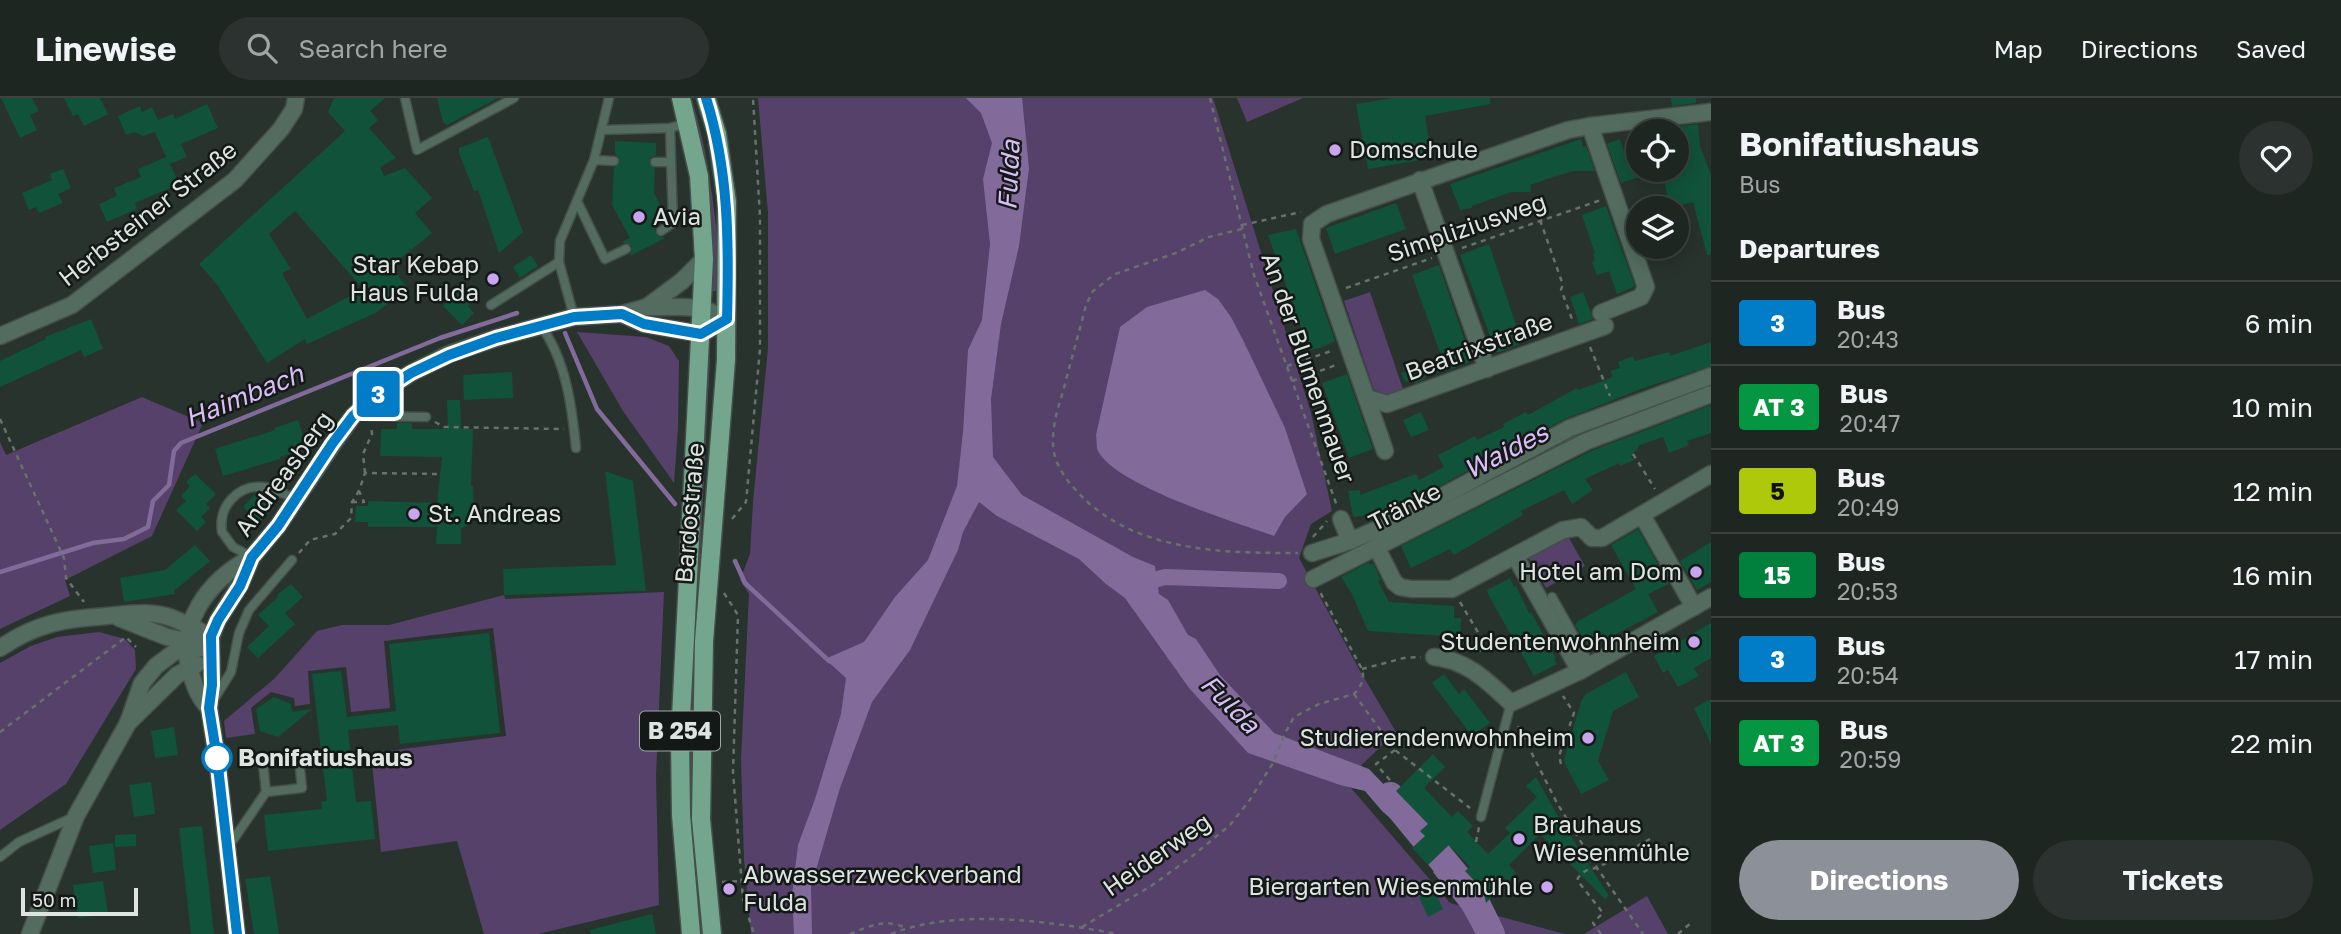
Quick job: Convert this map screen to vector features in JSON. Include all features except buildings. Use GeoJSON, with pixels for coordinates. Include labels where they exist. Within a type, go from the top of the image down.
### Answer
{"type":"FeatureCollection","features":[{"type":"Feature","properties":{"kind":"main road","name":"Bardostraße"},"geometry":{"type":"LineString","coordinates":[[681,98],[699,176],[704,259],[680,738],[681,815],[691,934]]}},
{"type":"Feature","properties":{"kind":"main road","name":"Bardostraße"},"geometry":{"type":"LineString","coordinates":[[706,98],[717,134],[727,202],[727,319],[720,452],[704,642],[701,819],[712,934]]}},
{"type":"Feature","properties":{"kind":"street","name":"Herbsteiner Straße"},"geometry":{"type":"LineString","coordinates":[[0,336],[72,305],[235,180],[281,130],[294,109],[296,98]]}},
{"type":"Feature","properties":{"kind":"street"},"geometry":{"type":"LineString","coordinates":[[1385,451],[1311,239],[1312,224],[1327,214],[1548,136],[1590,126],[1711,112]]}},
{"type":"Feature","properties":{"kind":"street","name":"Beatrixstraße"},"geometry":{"type":"LineString","coordinates":[[1367,398],[1387,404],[1488,369],[1581,335],[1641,298],[1646,287],[1590,126]]}},
{"type":"Feature","properties":{"kind":"street"},"geometry":{"type":"LineString","coordinates":[[1420,180],[1488,369]]}},
{"type":"Feature","properties":{"kind":"street","name":"Andreasberg"},"geometry":{"type":"LineString","coordinates":[[648,307],[682,281],[704,259]]}},
{"type":"Feature","properties":{"kind":"street","name":"Andreasberg"},"geometry":{"type":"LineString","coordinates":[[188,639],[198,606],[225,575],[252,557],[278,526],[353,416],[374,397],[411,373],[461,350],[574,317],[622,314],[648,307],[702,308],[727,319]]}},
{"type":"Feature","properties":{"kind":"street","name":"Andreasberg"},"geometry":{"type":"LineString","coordinates":[[622,314],[644,324],[701,334]]}},
{"type":"Feature","properties":{"kind":"street"},"geometry":{"type":"LineString","coordinates":[[701,334],[727,319]]}},
{"type":"Feature","properties":{"kind":"street","name":"Tränke"},"geometry":{"type":"LineString","coordinates":[[1310,553],[1350,541],[1401,518],[1570,428],[1711,376]]}},
{"type":"Feature","properties":{"kind":"street","name":"Tränke"},"geometry":{"type":"LineString","coordinates":[[1313,579],[1587,441],[1711,394]]}},
{"type":"Feature","properties":{"kind":"street"},"geometry":{"type":"LineString","coordinates":[[1377,548],[1399,587],[1452,589],[1563,530],[1581,527],[1592,538],[1602,538],[1711,474]]}},
{"type":"Feature","properties":{"kind":"street"},"geometry":{"type":"LineString","coordinates":[[1642,515],[1693,607]]}},
{"type":"Feature","properties":{"kind":"street","name":"Tränke"},"geometry":{"type":"LineString","coordinates":[[1336,516],[1350,541]]}},
{"type":"Feature","properties":{"kind":"street"},"geometry":{"type":"LineString","coordinates":[[1515,556],[1585,668]]}},
{"type":"Feature","properties":{"kind":"street","name":"Andreasberg"},"geometry":{"type":"LineString","coordinates":[[211,647],[218,620],[240,586],[252,557]]}},
{"type":"Feature","properties":{"kind":"street"},"geometry":{"type":"LineString","coordinates":[[1434,657],[1460,662],[1478,673],[1510,707],[1711,597]]}},
{"type":"Feature","properties":{"kind":"street"},"geometry":{"type":"LineString","coordinates":[[0,648],[46,624],[81,617],[128,613],[149,613],[171,618],[188,639],[211,647]]}},
{"type":"Feature","properties":{"kind":"street"},"geometry":{"type":"LineString","coordinates":[[188,639],[189,667],[195,688],[209,708]]}},
{"type":"Feature","properties":{"kind":"street"},"geometry":{"type":"LineString","coordinates":[[30,934],[76,817],[128,723],[142,683],[165,657],[188,639]]}},
{"type":"Feature","properties":{"kind":"street"},"geometry":{"type":"LineString","coordinates":[[128,723],[145,709],[162,689],[211,647]]}},
{"type":"Feature","properties":{"kind":"street"},"geometry":{"type":"LineString","coordinates":[[211,647],[212,685],[209,708],[237,934]]}},
{"type":"Feature","properties":{"kind":"lane"},"geometry":{"type":"LineString","coordinates":[[405,98],[417,150],[514,98]]}},
{"type":"Feature","properties":{"kind":"lane"},"geometry":{"type":"LineString","coordinates":[[574,317],[559,262],[560,241],[594,160],[609,98]]}},
{"type":"Feature","properties":{"kind":"lane"},"geometry":{"type":"LineString","coordinates":[[602,130],[670,128],[688,123]]}},
{"type":"Feature","properties":{"kind":"lane"},"geometry":{"type":"LineString","coordinates":[[661,230],[673,223],[670,128]]}},
{"type":"Feature","properties":{"kind":"lane"},"geometry":{"type":"LineString","coordinates":[[594,160],[614,161]]}},
{"type":"Feature","properties":{"kind":"lane"},"geometry":{"type":"LineString","coordinates":[[655,162],[671,162]]}},
{"type":"Feature","properties":{"kind":"lane"},"geometry":{"type":"LineString","coordinates":[[578,203],[605,259],[626,249]]}},
{"type":"Feature","properties":{"kind":"lane"},"geometry":{"type":"LineString","coordinates":[[491,305],[559,262]]}},
{"type":"Feature","properties":{"kind":"lane"},"geometry":{"type":"LineString","coordinates":[[541,326],[564,373],[573,414],[576,448]]}},
{"type":"Feature","properties":{"kind":"lane"},"geometry":{"type":"LineString","coordinates":[[353,416],[368,413],[369,416],[426,417]]}},
{"type":"Feature","properties":{"kind":"lane"},"geometry":{"type":"LineString","coordinates":[[252,557],[233,547],[224,537],[221,523],[228,503],[238,493],[256,487],[270,488],[296,499]]}},
{"type":"Feature","properties":{"kind":"lane"},"geometry":{"type":"LineString","coordinates":[[209,708],[231,673],[239,633],[249,610],[292,560]]}},
{"type":"Feature","properties":{"kind":"lane"},"geometry":{"type":"LineString","coordinates":[[1552,597],[1585,668]]}},
{"type":"Feature","properties":{"kind":"lane"},"geometry":{"type":"LineString","coordinates":[[1482,817],[1510,707]]}},
{"type":"Feature","properties":{"kind":"lane"},"geometry":{"type":"LineString","coordinates":[[227,850],[266,792],[263,763],[299,759],[302,788],[266,792]]}},
{"type":"Feature","properties":{"kind":"lane"},"geometry":{"type":"LineString","coordinates":[[0,856],[19,842],[54,824],[76,817]]}},
{"type":"Feature","properties":{"kind":"path"},"geometry":{"type":"LineString","coordinates":[[728,522],[746,502],[760,349],[760,217],[753,98]]}},
{"type":"Feature","properties":{"kind":"path","name":"An der Blumenmauer"},"geometry":{"type":"LineString","coordinates":[[1210,98],[1254,275],[1293,381],[1336,516],[1314,534],[1310,553]]}},
{"type":"Feature","properties":{"kind":"path","name":"Simpliziusweg"},"geometry":{"type":"LineString","coordinates":[[1331,293],[1614,196]]}},
{"type":"Feature","properties":{"kind":"path"},"geometry":{"type":"LineString","coordinates":[[1310,553],[1208,550],[1158,540],[1126,527],[1096,509],[1066,479],[1054,452],[1055,421],[1086,305],[1093,291],[1105,279],[1176,253],[1209,237],[1242,227],[1304,211],[1319,219]]}},
{"type":"Feature","properties":{"kind":"path"},"geometry":{"type":"LineString","coordinates":[[1540,220],[1576,330],[1586,338],[1615,410]]}},
{"type":"Feature","properties":{"kind":"path"},"geometry":{"type":"LineString","coordinates":[[1287,366],[1351,352]]}},
{"type":"Feature","properties":{"kind":"path"},"geometry":{"type":"LineString","coordinates":[[1293,381],[1351,352]]}},
{"type":"Feature","properties":{"kind":"path"},"geometry":{"type":"LineString","coordinates":[[426,417],[444,427],[574,429]]}},
{"type":"Feature","properties":{"kind":"path"},"geometry":{"type":"LineString","coordinates":[[0,419],[64,558],[66,578],[88,607]]}},
{"type":"Feature","properties":{"kind":"path"},"geometry":{"type":"LineString","coordinates":[[307,543],[335,534],[351,518],[352,502],[365,473],[363,454],[372,434],[370,423]]}},
{"type":"Feature","properties":{"kind":"path"},"geometry":{"type":"LineString","coordinates":[[1633,454],[1664,503]]}},
{"type":"Feature","properties":{"kind":"path"},"geometry":{"type":"LineString","coordinates":[[365,473],[441,474]]}},
{"type":"Feature","properties":{"kind":"path"},"geometry":{"type":"LineString","coordinates":[[352,502],[364,502],[359,491]]}},
{"type":"Feature","properties":{"kind":"path"},"geometry":{"type":"LineString","coordinates":[[1313,579],[1362,669],[1361,685],[1354,694],[1395,750],[1482,817]]}},
{"type":"Feature","properties":{"kind":"path"},"geometry":{"type":"LineString","coordinates":[[1452,589],[1481,639],[1478,673]]}},
{"type":"Feature","properties":{"kind":"path"},"geometry":{"type":"LineString","coordinates":[[724,593],[738,615],[733,772],[743,899],[754,934]]}},
{"type":"Feature","properties":{"kind":"path"},"geometry":{"type":"LineString","coordinates":[[0,732],[126,637],[136,647]]}},
{"type":"Feature","properties":{"kind":"path"},"geometry":{"type":"LineString","coordinates":[[1362,669],[1404,658],[1434,657]]}},
{"type":"Feature","properties":{"kind":"path"},"geometry":{"type":"LineString","coordinates":[[1557,683],[1574,713],[1559,755],[1562,764]]}},
{"type":"Feature","properties":{"kind":"path","name":"Heiderweg"},"geometry":{"type":"LineString","coordinates":[[1082,927],[1151,886],[1230,825],[1249,801],[1273,762],[1294,717],[1305,709],[1354,694]]}},
{"type":"Feature","properties":{"kind":"path"},"geometry":{"type":"LineString","coordinates":[[1510,707],[1557,803],[1597,868],[1643,934]]}},
{"type":"Feature","properties":{"kind":"path"},"geometry":{"type":"LineString","coordinates":[[1395,750],[1376,764],[1395,786]]}},
{"type":"Feature","properties":{"kind":"path"},"geometry":{"type":"LineString","coordinates":[[1601,934],[1593,923],[1603,913],[1577,880],[1580,874],[1597,868],[1650,839]]}},
{"type":"Feature","properties":{"kind":"path"},"geometry":{"type":"LineString","coordinates":[[725,882],[741,881]]}},
{"type":"Feature","properties":{"kind":"path"},"geometry":{"type":"LineString","coordinates":[[891,934],[906,928],[942,921],[1012,920],[1082,927],[1117,934]]}},
{"type":"Feature","properties":{"kind":"path"},"geometry":{"type":"LineString","coordinates":[[850,934],[879,923],[894,922],[906,928]]}},
{"type":"Feature","properties":{"kind":"path"},"geometry":{"type":"LineString","coordinates":[[1678,934],[1691,923]]}},
{"type":"Feature","properties":{"kind":"shaded area"},"geometry":{"type":"Polygon","coordinates":[[[689,98],[700,130],[712,194],[720,259],[717,291],[710,291],[704,163],[689,98]]]}},
{"type":"Feature","properties":{"kind":"shaded area"},"geometry":{"type":"Polygon","coordinates":[[[758,98],[1213,98],[1311,413],[1332,511],[1311,524],[1299,558],[1396,732],[1345,781],[1450,903],[1565,934],[751,934],[744,860],[741,759],[749,594],[740,580],[750,554],[768,348],[768,213],[758,98]]]}},
{"type":"Feature","properties":{"kind":"shaded area"},"geometry":{"type":"Polygon","coordinates":[[[1237,98],[1303,98],[1247,122],[1237,98]]]}},
{"type":"Feature","properties":{"kind":"shaded area"},"geometry":{"type":"Polygon","coordinates":[[[1370,292],[1403,389],[1386,395],[1374,390],[1344,301],[1370,292]]]}},
{"type":"Feature","properties":{"kind":"shaded area"},"geometry":{"type":"Polygon","coordinates":[[[577,332],[646,337],[669,346],[679,361],[674,483],[623,411],[577,332]]]}},
{"type":"Feature","properties":{"kind":"shaded area"},"geometry":{"type":"Polygon","coordinates":[[[707,358],[710,358],[694,717],[694,804],[703,934],[698,934],[689,825],[689,690],[707,358]]]}},
{"type":"Feature","properties":{"kind":"shaded area"},"geometry":{"type":"Polygon","coordinates":[[[142,397],[203,423],[152,536],[65,580],[70,596],[0,629],[0,442],[6,455],[142,397]]]}},
{"type":"Feature","properties":{"kind":"shaded area"},"geometry":{"type":"Polygon","coordinates":[[[1566,533],[1585,566],[1546,588],[1527,555],[1566,533]]]}},
{"type":"Feature","properties":{"kind":"shaded area"},"geometry":{"type":"Polygon","coordinates":[[[664,592],[656,776],[659,905],[538,934],[484,934],[457,841],[381,852],[371,753],[506,736],[493,628],[384,641],[390,708],[351,712],[346,667],[308,671],[310,704],[295,706],[294,698],[271,692],[251,708],[255,734],[226,738],[224,721],[275,678],[317,631],[342,625],[389,625],[504,595],[505,599],[664,592]]]}},
{"type":"Feature","properties":{"kind":"shaded area"},"geometry":{"type":"Polygon","coordinates":[[[99,632],[125,639],[135,650],[136,669],[66,784],[0,830],[0,663],[31,646],[57,637],[99,632]]]}},
{"type":"Feature","properties":{"kind":"shaded area"},"geometry":{"type":"Polygon","coordinates":[[[1647,896],[1668,934],[1584,934],[1647,896]]]}},
{"type":"Feature","properties":{"kind":"water"},"geometry":{"type":"Polygon","coordinates":[[[966,98],[1022,98],[1029,168],[1019,246],[1001,324],[991,399],[993,457],[1022,495],[1133,557],[1155,566],[1159,594],[1168,600],[1188,635],[1196,639],[1220,675],[1274,733],[1369,769],[1417,819],[1405,831],[1382,811],[1365,791],[1248,753],[1189,688],[1125,598],[1079,559],[997,516],[979,502],[910,650],[872,702],[840,788],[811,887],[812,934],[794,934],[792,895],[798,845],[841,714],[846,678],[825,659],[864,642],[895,597],[928,560],[957,486],[968,350],[982,320],[990,244],[983,179],[992,143],[981,113],[966,98]]]}},
{"type":"Feature","properties":{"kind":"water"},"geometry":{"type":"Polygon","coordinates":[[[1205,290],[1218,299],[1244,342],[1285,428],[1307,494],[1285,517],[1274,536],[1151,490],[1109,464],[1097,449],[1096,435],[1120,327],[1147,307],[1205,290]]]}},
{"type":"Feature","properties":{"kind":"water"},"geometry":{"type":"Polygon","coordinates":[[[1449,860],[1467,879],[1499,934],[1476,934],[1462,909],[1433,872],[1449,860]]]}},
{"type":"Feature","properties":{"kind":"waterway","name":"Haimbach"},"geometry":{"type":"LineString","coordinates":[[0,572],[93,543],[124,539],[148,527],[153,501],[169,485],[174,451],[181,443],[440,338],[517,313]]}},
{"type":"Feature","properties":{"kind":"waterway","name":"Haimbach"},"geometry":{"type":"LineString","coordinates":[[565,333],[597,409],[675,504]]}},
{"type":"Feature","properties":{"kind":"waterway","name":"Waides"},"geometry":{"type":"LineString","coordinates":[[1474,489],[1576,438]]}},
{"type":"Feature","properties":{"kind":"waterway","name":"Haimbach"},"geometry":{"type":"LineString","coordinates":[[735,561],[745,583],[829,661]]}},
{"type":"Feature","properties":{"kind":"waterway"},"geometry":{"type":"LineString","coordinates":[[1136,585],[1165,577],[1279,581]]}},
{"type":"Feature","properties":{"kind":"waterway","name":"Fulda"},"geometry":{"type":"LineString","coordinates":[[1390,796],[1473,897],[1491,934]]}},
{"type":"Feature","properties":{"kind":"bus line","name":"3"},"geometry":{"type":"LineString","coordinates":[[237,934],[209,708],[212,685],[210,644],[220,614],[240,586],[252,557],[278,526],[353,416],[374,397],[411,373],[449,355],[496,338],[574,317],[622,314],[644,324],[701,334],[727,319],[727,202],[717,134],[706,98]]}},
{"type":"Feature","properties":{"kind":"place","name":"Domschule"},"geometry":{"type":"Point","coordinates":[1335,150]}},
{"type":"Feature","properties":{"kind":"place","name":"Avia"},"geometry":{"type":"Point","coordinates":[639,217]}},
{"type":"Feature","properties":{"kind":"place","name":"Star Kebap Haus Fulda"},"geometry":{"type":"Point","coordinates":[493,279]}},
{"type":"Feature","properties":{"kind":"place","name":"St. Andreas"},"geometry":{"type":"Point","coordinates":[414,514]}},
{"type":"Feature","properties":{"kind":"place","name":"Hotel am Dom"},"geometry":{"type":"Point","coordinates":[1696,572]}},
{"type":"Feature","properties":{"kind":"place","name":"Studentenwohnheim"},"geometry":{"type":"Point","coordinates":[1694,642]}},
{"type":"Feature","properties":{"kind":"place","name":"Studierendenwohnheim"},"geometry":{"type":"Point","coordinates":[1588,738]}},
{"type":"Feature","properties":{"kind":"place","name":"Bonifatiushaus"},"geometry":{"type":"Point","coordinates":[217,758]}},
{"type":"Feature","properties":{"kind":"place","name":"Brauhaus Wiesenmühle"},"geometry":{"type":"Point","coordinates":[1519,839]}},
{"type":"Feature","properties":{"kind":"place","name":"Biergarten Wiesenmühle"},"geometry":{"type":"Point","coordinates":[1547,887]}},
{"type":"Feature","properties":{"kind":"place","name":"Abwasserzweckverband Fulda"},"geometry":{"type":"Point","coordinates":[729,889]}}]}
